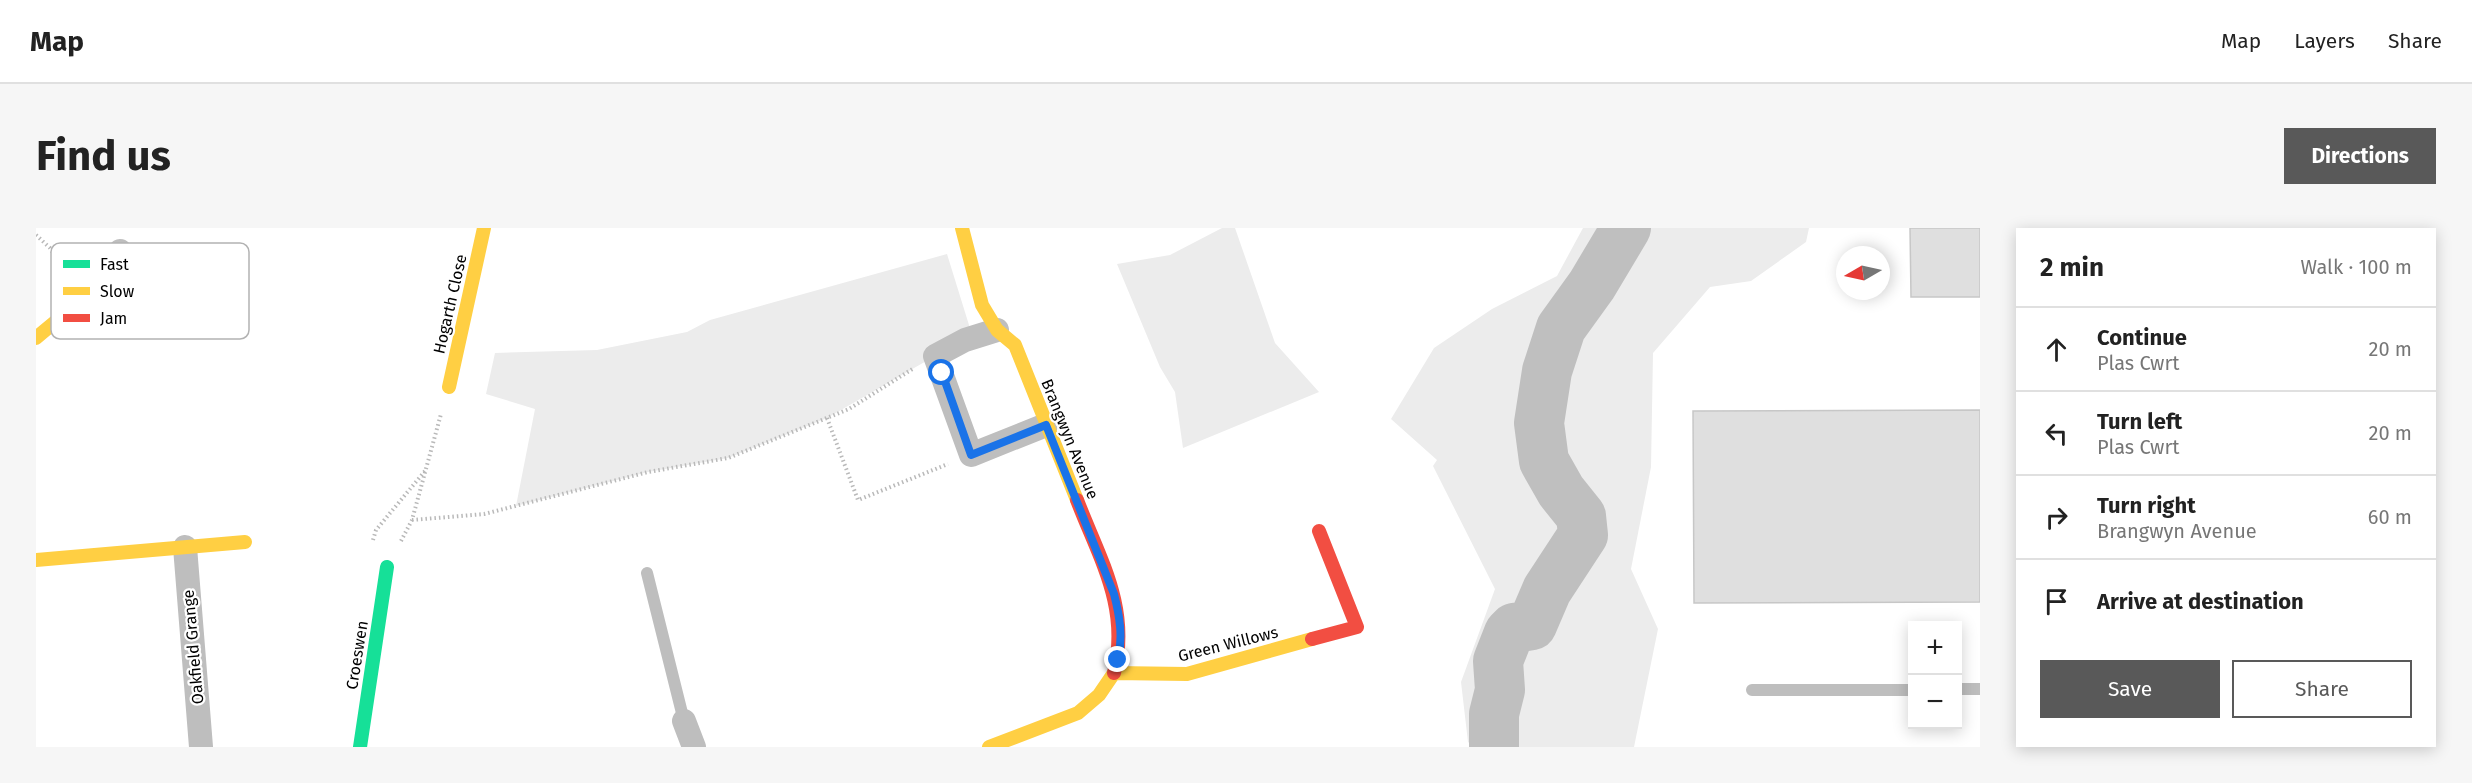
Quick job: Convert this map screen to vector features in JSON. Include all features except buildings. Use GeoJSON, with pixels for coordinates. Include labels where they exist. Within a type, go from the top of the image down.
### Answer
{"type":"FeatureCollection","features":[{"type":"Feature","properties":{"kind":"street","name":"Hogarth Close"},"geometry":{"type":"LineString","coordinates":[[449,387],[484,228]]}},
{"type":"Feature","properties":{"kind":"street","name":"Brangwyn Avenue"},"geometry":{"type":"LineString","coordinates":[[962,228],[982,305],[997,330],[1015,345],[1114,594],[1121,620],[1121,638],[1114,673]]}},
{"type":"Feature","properties":{"kind":"street"},"geometry":{"type":"LineString","coordinates":[[36,338],[51,325]]}},
{"type":"Feature","properties":{"kind":"street"},"geometry":{"type":"LineString","coordinates":[[997,330],[965,340],[935,356],[971,455],[1046,425]]}},
{"type":"Feature","properties":{"kind":"street","name":"Green Willows"},"geometry":{"type":"LineString","coordinates":[[1114,673],[1187,674],[1357,627],[1319,531]]}},
{"type":"Feature","properties":{"kind":"street"},"geometry":{"type":"LineString","coordinates":[[36,560],[245,542]]}},
{"type":"Feature","properties":{"kind":"street","name":"Oakfield Grange"},"geometry":{"type":"LineString","coordinates":[[185,547],[201,747]]}},
{"type":"Feature","properties":{"kind":"street","name":"Croeswen"},"geometry":{"type":"LineString","coordinates":[[360,747],[387,567]]}},
{"type":"Feature","properties":{"kind":"street"},"geometry":{"type":"LineString","coordinates":[[989,747],[1078,713],[1099,694],[1114,673]]}},
{"type":"Feature","properties":{"kind":"street"},"geometry":{"type":"LineString","coordinates":[[684,721],[694,747]]}},
{"type":"Feature","properties":{"kind":"lane"},"geometry":{"type":"LineString","coordinates":[[647,573],[684,721]]}},
{"type":"Feature","properties":{"kind":"lane"},"geometry":{"type":"LineString","coordinates":[[1962,689],[1980,689]]}},
{"type":"Feature","properties":{"kind":"lane"},"geometry":{"type":"LineString","coordinates":[[1752,690],[1908,690]]}},
{"type":"Feature","properties":{"kind":"path"},"geometry":{"type":"LineString","coordinates":[[36,235],[51,250]]}},
{"type":"Feature","properties":{"kind":"path"},"geometry":{"type":"LineString","coordinates":[[449,387],[412,520],[484,514],[648,472],[728,458],[849,409],[935,356]]}},
{"type":"Feature","properties":{"kind":"path"},"geometry":{"type":"LineString","coordinates":[[827,418],[858,500],[971,455]]}},
{"type":"Feature","properties":{"kind":"shaded area"},"geometry":{"type":"Polygon","coordinates":[[[1222,228],[1235,228],[1275,343],[1319,392],[1183,448],[1175,392],[1160,367],[1117,264],[1170,255],[1222,228]]]}},
{"type":"Feature","properties":{"kind":"shaded area"},"geometry":{"type":"Polygon","coordinates":[[[1583,228],[1809,228],[1806,242],[1751,281],[1710,287],[1653,353],[1651,467],[1631,569],[1658,629],[1634,747],[1474,747],[1468,742],[1461,682],[1495,589],[1433,466],[1437,460],[1391,419],[1434,348],[1492,309],[1557,276],[1583,228]]]}},
{"type":"Feature","properties":{"kind":"shaded area"},"geometry":{"type":"Polygon","coordinates":[[[947,254],[973,338],[935,356],[827,418],[728,458],[648,472],[516,506],[535,409],[486,394],[495,353],[597,350],[687,332],[710,320],[947,254]]]}},
{"type":"Feature","properties":{"kind":"waterway"},"geometry":{"type":"LineString","coordinates":[[1494,747],[1494,714],[1500,690],[1498,661],[1509,633],[1514,628],[1532,625],[1547,590],[1583,535],[1581,516],[1561,491],[1544,461],[1539,423],[1547,371],[1561,328],[1592,285],[1626,228]]}},
{"type":"Feature","properties":{"kind":"traffic: fast"},"geometry":{"type":"LineString","coordinates":[[360,747],[387,567]]}},
{"type":"Feature","properties":{"kind":"traffic: slow"},"geometry":{"type":"LineString","coordinates":[[449,387],[484,228]]}},
{"type":"Feature","properties":{"kind":"traffic: slow"},"geometry":{"type":"LineString","coordinates":[[962,228],[982,305],[997,330],[1015,345],[1077,500]]}},
{"type":"Feature","properties":{"kind":"traffic: slow"},"geometry":{"type":"LineString","coordinates":[[36,338],[51,325]]}},
{"type":"Feature","properties":{"kind":"traffic: slow"},"geometry":{"type":"LineString","coordinates":[[36,560],[245,542]]}},
{"type":"Feature","properties":{"kind":"traffic: slow"},"geometry":{"type":"LineString","coordinates":[[989,747],[1078,713],[1099,695],[1114,673],[1187,674],[1312,639]]}},
{"type":"Feature","properties":{"kind":"traffic: jam"},"geometry":{"type":"LineString","coordinates":[[1077,500],[1103,564],[1115,605],[1118,649],[1114,673]]}},
{"type":"Feature","properties":{"kind":"traffic: jam"},"geometry":{"type":"LineString","coordinates":[[1312,639],[1357,627],[1319,531]]}},
{"type":"Feature","properties":{"kind":"route"},"geometry":{"type":"LineString","coordinates":[[942,373],[971,455],[1046,425],[1114,594],[1121,620],[1121,647],[1118,660]]}}]}
